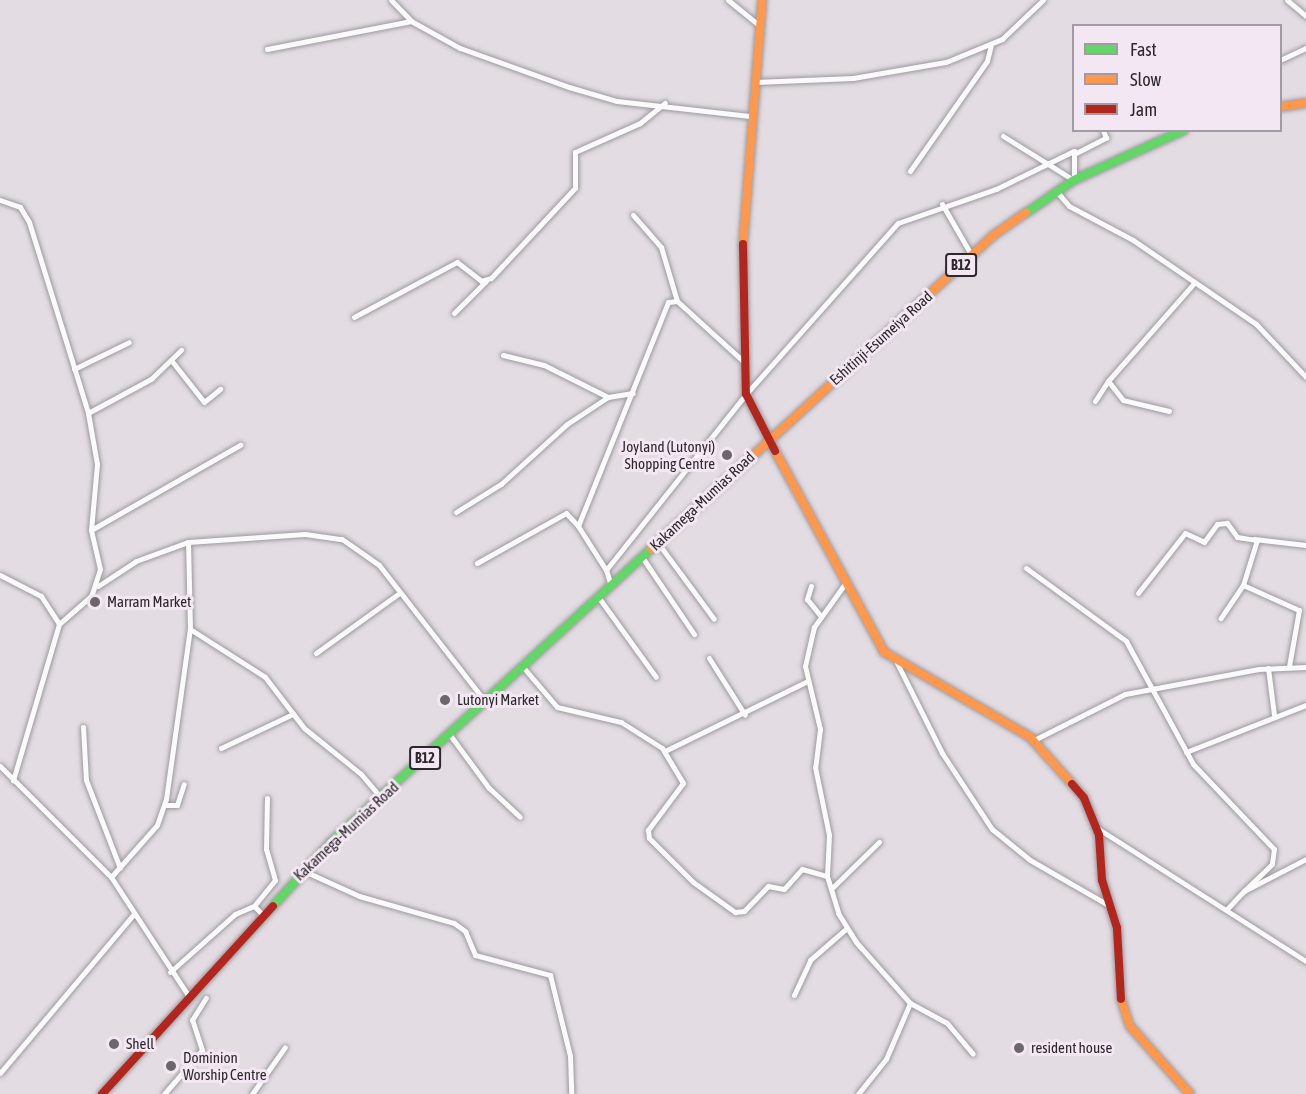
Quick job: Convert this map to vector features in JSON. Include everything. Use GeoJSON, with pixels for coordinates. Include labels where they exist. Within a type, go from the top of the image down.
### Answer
{"type":"FeatureCollection","features":[{"type":"Feature","properties":{"kind":"main road"},"geometry":{"type":"LineString","coordinates":[[762,0],[755,82],[749,116],[743,361],[746,393],[767,441],[844,585],[884,652],[897,663],[1034,740],[1075,784],[1097,828],[1102,880],[1118,928],[1117,990],[1125,1016],[1190,1094]]}},
{"type":"Feature","properties":{"kind":"main road"},"geometry":{"type":"LineString","coordinates":[[1282,107],[1306,104]]}},
{"type":"Feature","properties":{"kind":"main road","name":"Eshitinji-Esumeiya Road"},"geometry":{"type":"LineString","coordinates":[[767,441],[972,256],[1056,191],[1074,180],[1180,132]]}},
{"type":"Feature","properties":{"kind":"main road","name":"Kakamega-Mumias Road"},"geometry":{"type":"LineString","coordinates":[[106,1093],[188,995],[304,870],[767,441]]}},
{"type":"Feature","properties":{"kind":"street"},"geometry":{"type":"LineString","coordinates":[[391,0],[411,21],[460,48],[569,87],[617,101],[665,103],[749,116]]}},
{"type":"Feature","properties":{"kind":"street"},"geometry":{"type":"LineString","coordinates":[[728,0],[761,27]]}},
{"type":"Feature","properties":{"kind":"street"},"geometry":{"type":"LineString","coordinates":[[755,82],[854,78],[946,62],[991,45],[1043,0]]}},
{"type":"Feature","properties":{"kind":"street"},"geometry":{"type":"LineString","coordinates":[[1287,0],[1306,16]]}},
{"type":"Feature","properties":{"kind":"street"},"geometry":{"type":"LineString","coordinates":[[267,49],[411,21]]}},
{"type":"Feature","properties":{"kind":"street"},"geometry":{"type":"LineString","coordinates":[[910,171],[987,61],[991,45]]}},
{"type":"Feature","properties":{"kind":"street"},"geometry":{"type":"LineString","coordinates":[[1282,60],[1306,48]]}},
{"type":"Feature","properties":{"kind":"street"},"geometry":{"type":"LineString","coordinates":[[454,313],[575,188],[575,152],[640,123],[665,103]]}},
{"type":"Feature","properties":{"kind":"street"},"geometry":{"type":"LineString","coordinates":[[606,570],[746,393],[880,240],[915,213],[996,189],[1106,138],[1104,132]]}},
{"type":"Feature","properties":{"kind":"street"},"geometry":{"type":"LineString","coordinates":[[1003,136],[1044,166],[1074,180]]}},
{"type":"Feature","properties":{"kind":"street"},"geometry":{"type":"LineString","coordinates":[[1074,180],[1070,173],[1076,153]]}},
{"type":"Feature","properties":{"kind":"street"},"geometry":{"type":"LineString","coordinates":[[1056,191],[1069,206],[1133,240],[1256,324],[1306,377]]}},
{"type":"Feature","properties":{"kind":"street"},"geometry":{"type":"LineString","coordinates":[[0,200],[27,215],[88,413],[97,464],[91,530],[100,569],[97,587]]}},
{"type":"Feature","properties":{"kind":"street"},"geometry":{"type":"LineString","coordinates":[[942,204],[972,256]]}},
{"type":"Feature","properties":{"kind":"street"},"geometry":{"type":"LineString","coordinates":[[633,215],[661,247],[677,301],[743,361]]}},
{"type":"Feature","properties":{"kind":"street"},"geometry":{"type":"LineString","coordinates":[[354,316],[457,262],[486,281]]}},
{"type":"Feature","properties":{"kind":"street"},"geometry":{"type":"LineString","coordinates":[[1095,401],[1108,381],[1194,283]]}},
{"type":"Feature","properties":{"kind":"street"},"geometry":{"type":"LineString","coordinates":[[579,526],[666,305],[677,301]]}},
{"type":"Feature","properties":{"kind":"street"},"geometry":{"type":"LineString","coordinates":[[74,369],[129,342]]}},
{"type":"Feature","properties":{"kind":"street"},"geometry":{"type":"LineString","coordinates":[[88,413],[145,383],[181,350]]}},
{"type":"Feature","properties":{"kind":"street"},"geometry":{"type":"LineString","coordinates":[[503,355],[544,365],[608,397]]}},
{"type":"Feature","properties":{"kind":"street"},"geometry":{"type":"LineString","coordinates":[[171,360],[202,401],[211,401],[220,389]]}},
{"type":"Feature","properties":{"kind":"street"},"geometry":{"type":"LineString","coordinates":[[1108,381],[1123,400],[1169,411]]}},
{"type":"Feature","properties":{"kind":"street"},"geometry":{"type":"LineString","coordinates":[[456,512],[501,484],[567,424],[608,397],[633,393]]}},
{"type":"Feature","properties":{"kind":"street"},"geometry":{"type":"LineString","coordinates":[[91,530],[240,445]]}},
{"type":"Feature","properties":{"kind":"street"},"geometry":{"type":"LineString","coordinates":[[477,563],[566,513],[579,526],[606,570],[611,586]]}},
{"type":"Feature","properties":{"kind":"street"},"geometry":{"type":"LineString","coordinates":[[1138,593],[1185,533],[1204,542],[1217,524],[1227,523],[1237,537],[1306,545]]}},
{"type":"Feature","properties":{"kind":"street"},"geometry":{"type":"LineString","coordinates":[[13,780],[59,624],[97,587],[136,561],[188,542],[305,534],[342,540],[379,565],[398,594],[486,702]]}},
{"type":"Feature","properties":{"kind":"street"},"geometry":{"type":"LineString","coordinates":[[1221,618],[1243,585],[1255,560],[1254,539]]}},
{"type":"Feature","properties":{"kind":"street"},"geometry":{"type":"LineString","coordinates":[[111,877],[157,825],[164,805],[190,629],[188,542]]}},
{"type":"Feature","properties":{"kind":"street"},"geometry":{"type":"LineString","coordinates":[[658,543],[714,619]]}},
{"type":"Feature","properties":{"kind":"street"},"geometry":{"type":"LineString","coordinates":[[642,557],[694,634]]}},
{"type":"Feature","properties":{"kind":"street"},"geometry":{"type":"LineString","coordinates":[[1026,568],[1120,634],[1153,687],[1186,752],[1274,849],[1272,864],[1227,909]]}},
{"type":"Feature","properties":{"kind":"street"},"geometry":{"type":"LineString","coordinates":[[0,575],[41,596],[59,624]]}},
{"type":"Feature","properties":{"kind":"street"},"geometry":{"type":"LineString","coordinates":[[844,585],[820,616],[809,639],[806,682],[820,729],[815,767],[829,836],[827,876],[847,927],[910,1003],[947,1023],[973,1054]]}},
{"type":"Feature","properties":{"kind":"street"},"geometry":{"type":"LineString","coordinates":[[1243,585],[1299,610],[1289,666]]}},
{"type":"Feature","properties":{"kind":"street"},"geometry":{"type":"LineString","coordinates":[[811,586],[807,599],[820,616]]}},
{"type":"Feature","properties":{"kind":"street"},"geometry":{"type":"LineString","coordinates":[[316,653],[398,594]]}},
{"type":"Feature","properties":{"kind":"street"},"geometry":{"type":"LineString","coordinates":[[598,598],[656,677]]}},
{"type":"Feature","properties":{"kind":"street"},"geometry":{"type":"LineString","coordinates":[[190,629],[265,677],[293,714],[380,798]]}},
{"type":"Feature","properties":{"kind":"street"},"geometry":{"type":"LineString","coordinates":[[708,658],[745,715]]}},
{"type":"Feature","properties":{"kind":"street"},"geometry":{"type":"LineString","coordinates":[[897,663],[942,753],[992,829],[1030,860],[1112,906]]}},
{"type":"Feature","properties":{"kind":"street"},"geometry":{"type":"LineString","coordinates":[[523,667],[557,707],[621,722],[665,752],[683,783],[648,834],[693,882],[740,912],[766,887],[787,887],[802,869],[827,876]]}},
{"type":"Feature","properties":{"kind":"street"},"geometry":{"type":"LineString","coordinates":[[1034,740],[1091,709],[1153,687],[1268,668],[1306,667]]}},
{"type":"Feature","properties":{"kind":"street"},"geometry":{"type":"LineString","coordinates":[[1268,668],[1274,715]]}},
{"type":"Feature","properties":{"kind":"street"},"geometry":{"type":"LineString","coordinates":[[665,752],[745,715],[806,682]]}},
{"type":"Feature","properties":{"kind":"street"},"geometry":{"type":"LineString","coordinates":[[1186,752],[1274,715],[1306,705]]}},
{"type":"Feature","properties":{"kind":"street"},"geometry":{"type":"LineString","coordinates":[[221,748],[293,714]]}},
{"type":"Feature","properties":{"kind":"street"},"geometry":{"type":"LineString","coordinates":[[83,727],[86,780],[120,868]]}},
{"type":"Feature","properties":{"kind":"street"},"geometry":{"type":"LineString","coordinates":[[450,735],[489,788],[520,817]]}},
{"type":"Feature","properties":{"kind":"street"},"geometry":{"type":"LineString","coordinates":[[0,766],[111,877],[170,972],[188,995]]}},
{"type":"Feature","properties":{"kind":"street"},"geometry":{"type":"LineString","coordinates":[[164,805],[177,805],[184,784]]}},
{"type":"Feature","properties":{"kind":"street"},"geometry":{"type":"LineString","coordinates":[[170,972],[235,914],[254,906],[275,880],[266,849],[267,798]]}},
{"type":"Feature","properties":{"kind":"street"},"geometry":{"type":"LineString","coordinates":[[1097,828],[1306,961]]}},
{"type":"Feature","properties":{"kind":"street"},"geometry":{"type":"LineString","coordinates":[[832,888],[879,842]]}},
{"type":"Feature","properties":{"kind":"street"},"geometry":{"type":"LineString","coordinates":[[1244,891],[1306,859]]}},
{"type":"Feature","properties":{"kind":"street"},"geometry":{"type":"LineString","coordinates":[[304,870],[359,896],[454,923],[465,931],[475,955],[550,975],[570,1056],[571,1094]]}},
{"type":"Feature","properties":{"kind":"street"},"geometry":{"type":"LineString","coordinates":[[254,906],[262,914]]}},
{"type":"Feature","properties":{"kind":"street"},"geometry":{"type":"LineString","coordinates":[[0,1072],[134,915]]}},
{"type":"Feature","properties":{"kind":"street"},"geometry":{"type":"LineString","coordinates":[[794,995],[810,960],[847,927]]}},
{"type":"Feature","properties":{"kind":"street"},"geometry":{"type":"LineString","coordinates":[[164,1094],[202,1050],[192,1020],[206,998]]}},
{"type":"Feature","properties":{"kind":"street"},"geometry":{"type":"LineString","coordinates":[[858,1094],[886,1059],[910,1003]]}},
{"type":"Feature","properties":{"kind":"street"},"geometry":{"type":"LineString","coordinates":[[252,1094],[285,1047]]}},
{"type":"Feature","properties":{"kind":"traffic: fast"},"geometry":{"type":"LineString","coordinates":[[1026,213],[1074,180],[1180,132]]}},
{"type":"Feature","properties":{"kind":"traffic: fast"},"geometry":{"type":"LineString","coordinates":[[273,906],[331,842],[651,549]]}},
{"type":"Feature","properties":{"kind":"traffic: slow"},"geometry":{"type":"LineString","coordinates":[[743,244],[762,0]]}},
{"type":"Feature","properties":{"kind":"traffic: slow"},"geometry":{"type":"LineString","coordinates":[[1282,107],[1306,103]]}},
{"type":"Feature","properties":{"kind":"traffic: slow"},"geometry":{"type":"LineString","coordinates":[[651,549],[994,235],[1026,213]]}},
{"type":"Feature","properties":{"kind":"traffic: slow"},"geometry":{"type":"LineString","coordinates":[[775,451],[884,652],[1030,737],[1072,784]]}},
{"type":"Feature","properties":{"kind":"traffic: slow"},"geometry":{"type":"LineString","coordinates":[[1121,999],[1130,1026],[1190,1094]]}},
{"type":"Feature","properties":{"kind":"traffic: jam"},"geometry":{"type":"LineString","coordinates":[[743,244],[746,394],[775,451]]}},
{"type":"Feature","properties":{"kind":"traffic: jam"},"geometry":{"type":"LineString","coordinates":[[1072,784],[1084,798],[1099,835],[1102,880],[1117,928],[1121,999]]}},
{"type":"Feature","properties":{"kind":"traffic: jam"},"geometry":{"type":"LineString","coordinates":[[102,1094],[273,906]]}},
{"type":"Feature","properties":{"kind":"place","name":"Joyland (Lutonyi) Shopping Centre"},"geometry":{"type":"Point","coordinates":[727,455]}},
{"type":"Feature","properties":{"kind":"place","name":"Marram Market"},"geometry":{"type":"Point","coordinates":[95,602]}},
{"type":"Feature","properties":{"kind":"place","name":"Lutonyi Market"},"geometry":{"type":"Point","coordinates":[445,700]}},
{"type":"Feature","properties":{"kind":"place","name":"Shell"},"geometry":{"type":"Point","coordinates":[114,1044]}},
{"type":"Feature","properties":{"kind":"place","name":"resident house"},"geometry":{"type":"Point","coordinates":[1019,1048]}},
{"type":"Feature","properties":{"kind":"place","name":"Dominion Worship Centre"},"geometry":{"type":"Point","coordinates":[171,1066]}}]}
